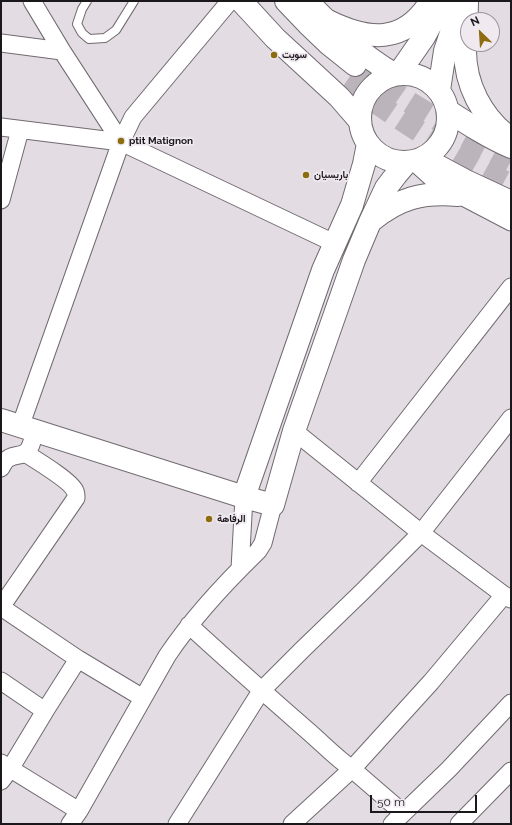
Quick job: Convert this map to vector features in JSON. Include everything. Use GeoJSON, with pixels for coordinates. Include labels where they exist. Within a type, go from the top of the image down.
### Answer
{"type":"FeatureCollection","features":[{"type":"Feature","properties":{"kind":"main road"},"geometry":{"type":"LineString","coordinates":[[241,1],[275,38],[339,97],[359,120]]}},
{"type":"Feature","properties":{"kind":"main road"},"geometry":{"type":"LineString","coordinates":[[261,1],[296,39],[320,62],[350,73],[330,45],[286,1]]}},
{"type":"Feature","properties":{"kind":"main road"},"geometry":{"type":"LineString","coordinates":[[307,1],[364,54],[384,68],[397,73]]}},
{"type":"Feature","properties":{"kind":"main road"},"geometry":{"type":"LineString","coordinates":[[326,20],[350,31],[362,34],[388,35],[413,23],[423,13],[431,1]]}},
{"type":"Feature","properties":{"kind":"main road"},"geometry":{"type":"LineString","coordinates":[[397,73],[424,37],[443,1]]}},
{"type":"Feature","properties":{"kind":"main road"},"geometry":{"type":"LineString","coordinates":[[439,90],[445,51],[451,33],[466,1]]}},
{"type":"Feature","properties":{"kind":"main road"},"geometry":{"type":"LineString","coordinates":[[466,1],[465,48],[468,78],[473,93],[487,116],[495,126],[511,139]]}},
{"type":"Feature","properties":{"kind":"main road"},"geometry":{"type":"LineString","coordinates":[[397,73],[410,73],[421,76],[431,82],[439,90],[445,100],[448,111],[448,122],[446,133],[433,152],[414,160],[396,162],[375,152],[368,144],[362,133],[359,120],[360,108],[365,96],[372,86],[382,78],[397,73]]}},
{"type":"Feature","properties":{"kind":"main road"},"geometry":{"type":"LineString","coordinates":[[448,111],[476,130],[511,146]]}},
{"type":"Feature","properties":{"kind":"main road"},"geometry":{"type":"LineString","coordinates":[[244,497],[314,292],[334,243],[352,205],[359,185],[368,144]]}},
{"type":"Feature","properties":{"kind":"main road"},"geometry":{"type":"LineString","coordinates":[[414,160],[466,181],[511,202]]}},
{"type":"Feature","properties":{"kind":"main road"},"geometry":{"type":"LineString","coordinates":[[19,426],[244,497],[274,505],[294,431],[354,260],[386,188],[396,175],[414,160]]}},
{"type":"Feature","properties":{"kind":"main road"},"geometry":{"type":"LineString","coordinates":[[370,222],[382,212],[411,198],[443,193],[458,195]]}},
{"type":"Feature","properties":{"kind":"street"},"geometry":{"type":"LineString","coordinates":[[32,1],[120,142]]}},
{"type":"Feature","properties":{"kind":"street"},"geometry":{"type":"LineString","coordinates":[[1,468],[8,458],[22,455],[28,450],[19,426],[120,142],[133,117],[230,1]]}},
{"type":"Feature","properties":{"kind":"street"},"geometry":{"type":"LineString","coordinates":[[1,43],[62,51]]}},
{"type":"Feature","properties":{"kind":"street"},"geometry":{"type":"LineString","coordinates":[[1,127],[120,142],[334,243]]}},
{"type":"Feature","properties":{"kind":"street"},"geometry":{"type":"LineString","coordinates":[[1,200],[20,130]]}},
{"type":"Feature","properties":{"kind":"street"},"geometry":{"type":"LineString","coordinates":[[414,160],[434,180],[446,188],[511,222]]}},
{"type":"Feature","properties":{"kind":"street"},"geometry":{"type":"LineString","coordinates":[[358,483],[511,287]]}},
{"type":"Feature","properties":{"kind":"street"},"geometry":{"type":"LineString","coordinates":[[177,824],[261,691],[421,533],[511,418]]}},
{"type":"Feature","properties":{"kind":"street"},"geometry":{"type":"LineString","coordinates":[[292,824],[352,769],[509,596],[421,533],[294,431]]}},
{"type":"Feature","properties":{"kind":"street"},"geometry":{"type":"LineString","coordinates":[[25,453],[69,483],[76,492],[76,498],[1,607],[78,659],[143,698]]}},
{"type":"Feature","properties":{"kind":"street"},"geometry":{"type":"LineString","coordinates":[[240,569],[244,497]]}},
{"type":"Feature","properties":{"kind":"street"},"geometry":{"type":"LineString","coordinates":[[78,659],[4,771],[75,817],[167,656],[189,625],[212,598],[258,551],[263,543],[274,505]]}},
{"type":"Feature","properties":{"kind":"street"},"geometry":{"type":"LineString","coordinates":[[189,625],[261,691],[352,769],[398,819],[449,769],[511,703]]}},
{"type":"Feature","properties":{"kind":"street"},"geometry":{"type":"LineString","coordinates":[[1,681],[45,711]]}},
{"type":"Feature","properties":{"kind":"street"},"geometry":{"type":"LineString","coordinates":[[459,824],[511,771]]}},
{"type":"Feature","properties":{"kind":"lane"},"geometry":{"type":"LineString","coordinates":[[87,1],[82,9],[77,24],[82,33],[89,39],[105,38],[116,30],[134,1]]}},
{"type":"Feature","properties":{"kind":"tunnel"},"geometry":{"type":"LineString","coordinates":[[355,65],[401,97],[449,127],[511,161]]}},
{"type":"Feature","properties":{"kind":"tunnel"},"geometry":{"type":"LineString","coordinates":[[346,82],[427,136],[511,185]]}},
{"type":"Feature","properties":{"kind":"place","name":"سويت"},"geometry":{"type":"Point","coordinates":[274,55]}},
{"type":"Feature","properties":{"kind":"place","name":"ptit Matignon"},"geometry":{"type":"Point","coordinates":[121,141]}},
{"type":"Feature","properties":{"kind":"place","name":"باريسيان"},"geometry":{"type":"Point","coordinates":[306,175]}},
{"type":"Feature","properties":{"kind":"place","name":"الرفاهة"},"geometry":{"type":"Point","coordinates":[209,519]}}]}
